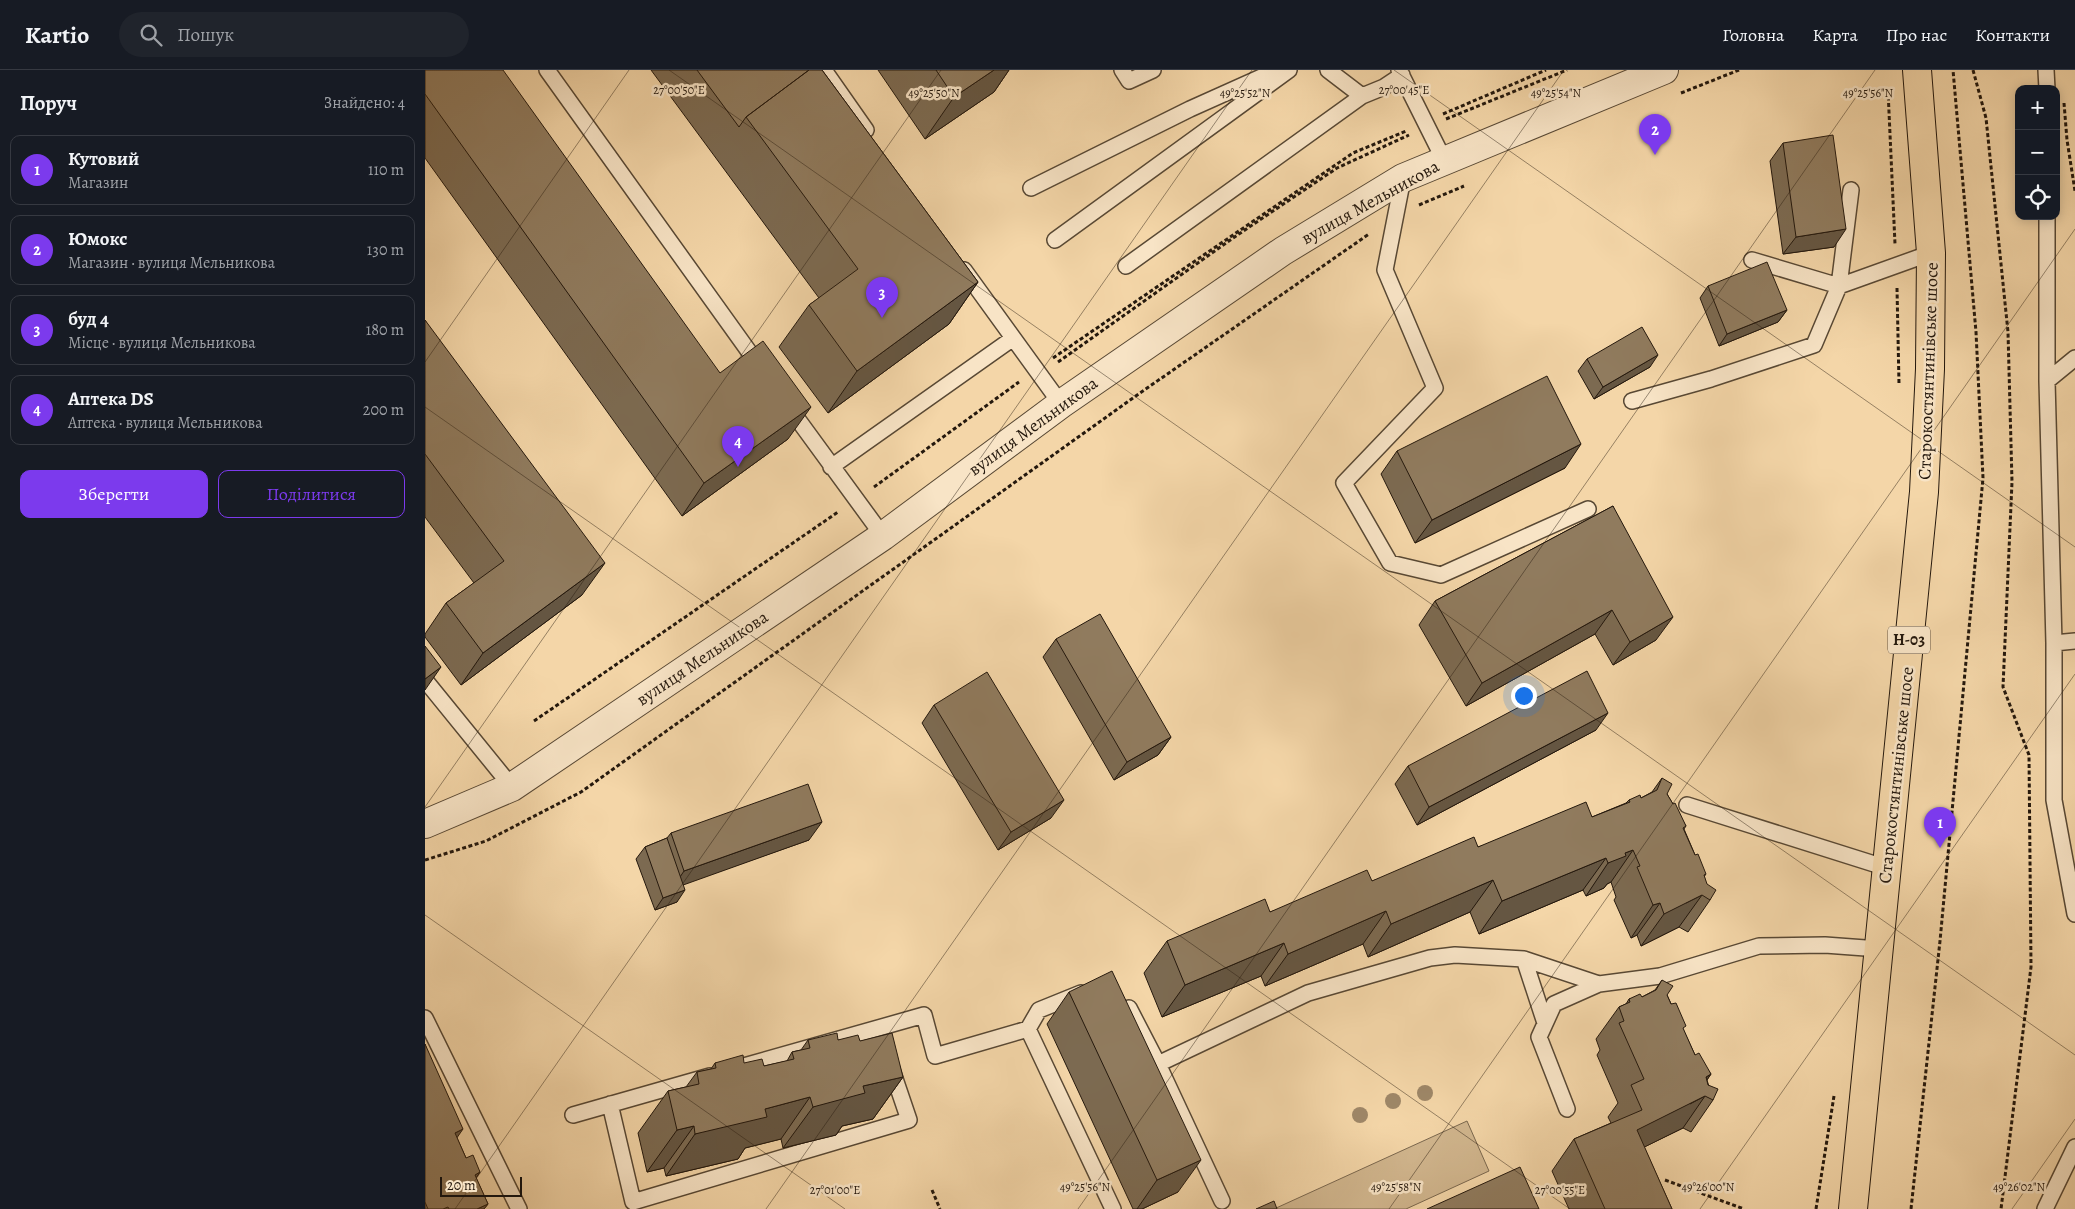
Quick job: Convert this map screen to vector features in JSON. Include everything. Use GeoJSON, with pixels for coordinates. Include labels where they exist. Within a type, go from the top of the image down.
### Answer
{"type":"FeatureCollection","features":[{"type":"Feature","properties":{"kind":"main road","name":"Старокостянтинівське шосе"},"geometry":{"type":"LineString","coordinates":[[1853,1209],[1924,492],[1930,369],[1931,253],[1917,70]]}},
{"type":"Feature","properties":{"kind":"street","name":"вулиця Мельникова"},"geometry":{"type":"LineString","coordinates":[[425,824],[512,787],[883,536],[1061,404],[1283,251],[1403,178],[1659,71]]}},
{"type":"Feature","properties":{"kind":"lane"},"geometry":{"type":"LineString","coordinates":[[547,70],[767,378]]}},
{"type":"Feature","properties":{"kind":"lane"},"geometry":{"type":"LineString","coordinates":[[824,70],[875,143]]}},
{"type":"Feature","properties":{"kind":"lane"},"geometry":{"type":"LineString","coordinates":[[1122,70],[1129,81],[1153,70]]}},
{"type":"Feature","properties":{"kind":"lane"},"geometry":{"type":"LineString","coordinates":[[1031,188],[1190,109],[1277,70]]}},
{"type":"Feature","properties":{"kind":"lane"},"geometry":{"type":"LineString","coordinates":[[1055,240],[1289,70]]}},
{"type":"Feature","properties":{"kind":"lane"},"geometry":{"type":"LineString","coordinates":[[1328,70],[1362,96]]}},
{"type":"Feature","properties":{"kind":"lane"},"geometry":{"type":"LineString","coordinates":[[2046,70],[2047,85]]}},
{"type":"Feature","properties":{"kind":"lane"},"geometry":{"type":"LineString","coordinates":[[1126,266],[1362,96],[1384,87],[1400,73],[1444,160]]}},
{"type":"Feature","properties":{"kind":"lane"},"geometry":{"type":"LineString","coordinates":[[1403,178],[1385,270],[1435,388],[1344,483],[1390,562],[1441,574],[1588,509]]}},
{"type":"Feature","properties":{"kind":"lane"},"geometry":{"type":"LineString","coordinates":[[1632,401],[1711,379],[1813,345],[1839,286],[1851,190]]}},
{"type":"Feature","properties":{"kind":"lane"},"geometry":{"type":"LineString","coordinates":[[2047,220],[2047,381],[2054,643],[2054,800],[2075,914]]}},
{"type":"Feature","properties":{"kind":"lane"},"geometry":{"type":"LineString","coordinates":[[1752,260],[1839,286],[1931,253]]}},
{"type":"Feature","properties":{"kind":"lane"},"geometry":{"type":"LineString","coordinates":[[955,257],[1061,404]]}},
{"type":"Feature","properties":{"kind":"lane"},"geometry":{"type":"LineString","coordinates":[[831,467],[1012,338]]}},
{"type":"Feature","properties":{"kind":"lane"},"geometry":{"type":"LineString","coordinates":[[2047,381],[2075,358]]}},
{"type":"Feature","properties":{"kind":"lane"},"geometry":{"type":"LineString","coordinates":[[779,394],[883,536]]}},
{"type":"Feature","properties":{"kind":"lane"},"geometry":{"type":"LineString","coordinates":[[2054,643],[2075,641]]}},
{"type":"Feature","properties":{"kind":"lane"},"geometry":{"type":"LineString","coordinates":[[425,680],[512,787]]}},
{"type":"Feature","properties":{"kind":"lane"},"geometry":{"type":"LineString","coordinates":[[1687,805],[1887,868]]}},
{"type":"Feature","properties":{"kind":"lane"},"geometry":{"type":"LineString","coordinates":[[1567,1109],[1539,1037],[1554,1004],[1599,984],[1660,976],[1759,946],[1825,945],[1879,949]]}},
{"type":"Feature","properties":{"kind":"lane"},"geometry":{"type":"LineString","coordinates":[[1158,1064],[1308,993],[1420,961],[1455,955],[1524,959],[1599,984]]}},
{"type":"Feature","properties":{"kind":"lane"},"geometry":{"type":"LineString","coordinates":[[1524,959],[1545,1024]]}},
{"type":"Feature","properties":{"kind":"lane"},"geometry":{"type":"LineString","coordinates":[[573,1115],[924,1015],[935,1056],[1028,1029],[1039,1010],[1097,987]]}},
{"type":"Feature","properties":{"kind":"lane"},"geometry":{"type":"LineString","coordinates":[[1123,997],[1158,1064],[1222,1201]]}},
{"type":"Feature","properties":{"kind":"lane"},"geometry":{"type":"LineString","coordinates":[[425,1018],[519,1209]]}},
{"type":"Feature","properties":{"kind":"lane"},"geometry":{"type":"LineString","coordinates":[[611,1104],[633,1202],[909,1120],[877,1028]]}},
{"type":"Feature","properties":{"kind":"lane"},"geometry":{"type":"LineString","coordinates":[[1028,1029],[1113,1209]]}},
{"type":"Feature","properties":{"kind":"lane"},"geometry":{"type":"LineString","coordinates":[[2045,1209],[2075,1147]]}},
{"type":"Feature","properties":{"kind":"path"},"geometry":{"type":"LineString","coordinates":[[1068,354],[1337,168],[1427,126],[1567,70]]}},
{"type":"Feature","properties":{"kind":"path"},"geometry":{"type":"LineString","coordinates":[[1677,94],[1739,70]]}},
{"type":"Feature","properties":{"kind":"path"},"geometry":{"type":"LineString","coordinates":[[1911,1209],[1940,941],[1983,478],[1976,332],[1953,70]]}},
{"type":"Feature","properties":{"kind":"path"},"geometry":{"type":"LineString","coordinates":[[1973,70],[1986,118],[2008,332],[2012,482],[2003,687],[2029,754],[2031,967],[2001,1209]]}},
{"type":"Feature","properties":{"kind":"path"},"geometry":{"type":"LineString","coordinates":[[1888,90],[1896,264],[1899,390]]}},
{"type":"Feature","properties":{"kind":"path"},"geometry":{"type":"LineString","coordinates":[[2063,96],[2067,140],[2075,191]]}},
{"type":"Feature","properties":{"kind":"path"},"geometry":{"type":"LineString","coordinates":[[425,860],[486,840],[581,792],[1140,393],[1396,215],[1469,183]]}},
{"type":"Feature","properties":{"kind":"path"},"geometry":{"type":"LineString","coordinates":[[1816,1209],[1835,1093]]}},
{"type":"Feature","properties":{"kind":"path"},"geometry":{"type":"LineString","coordinates":[[1665,1180],[1744,1209]]}},
{"type":"Feature","properties":{"kind":"path"},"geometry":{"type":"LineString","coordinates":[[932,1190],[939,1209]]}},
{"type":"Feature","properties":{"kind":"shaded area"},"geometry":{"type":"Polygon","coordinates":[[[1467,1121],[1489,1171],[1406,1209],[1274,1209],[1467,1121]]]}},
{"type":"Feature","properties":{"kind":"building"},"geometry":{"type":"Polygon","coordinates":[[[425,70],[503,70],[720,373],[763,341],[811,407],[704,483],[425,94],[425,70]]]}},
{"type":"Feature","properties":{"kind":"building"},"geometry":{"type":"Polygon","coordinates":[[[697,70],[809,70],[746,117],[739,127],[697,70]]]}},
{"type":"Feature","properties":{"kind":"building"},"geometry":{"type":"Polygon","coordinates":[[[809,70],[822,70],[978,282],[857,371],[809,305],[858,269],[746,117],[809,70]]]}},
{"type":"Feature","properties":{"kind":"building"},"geometry":{"type":"Polygon","coordinates":[[[936,70],[994,70],[954,97],[936,70]]]}},
{"type":"Feature","properties":{"kind":"building"},"geometry":{"type":"Polygon","coordinates":[[[1833,135],[1846,229],[1796,237],[1783,143],[1833,135]]]}},
{"type":"Feature","properties":{"kind":"building"},"geometry":{"type":"Polygon","coordinates":[[[1767,262],[1787,310],[1727,334],[1708,286],[1767,262]]]}},
{"type":"Feature","properties":{"kind":"building"},"geometry":{"type":"Polygon","coordinates":[[[425,320],[605,563],[483,653],[446,603],[504,561],[425,454],[425,320]]]}},
{"type":"Feature","properties":{"kind":"building"},"geometry":{"type":"Polygon","coordinates":[[[1642,327],[1658,355],[1603,387],[1587,359],[1642,327]]]}},
{"type":"Feature","properties":{"kind":"building"},"geometry":{"type":"Polygon","coordinates":[[[1547,376],[1581,444],[1432,520],[1397,451],[1547,376]]]}},
{"type":"Feature","properties":{"kind":"building"},"geometry":{"type":"Polygon","coordinates":[[[1613,506],[1673,617],[1630,642],[1612,610],[1482,683],[1435,601],[1613,506]]]}},
{"type":"Feature","properties":{"kind":"building"},"geometry":{"type":"Polygon","coordinates":[[[1100,614],[1171,737],[1127,762],[1056,639],[1100,614]]]}},
{"type":"Feature","properties":{"kind":"building"},"geometry":{"type":"Polygon","coordinates":[[[425,646],[441,667],[425,679],[425,646]]]}},
{"type":"Feature","properties":{"kind":"building"},"geometry":{"type":"Polygon","coordinates":[[[1587,671],[1608,713],[1429,807],[1408,766],[1587,671]]]}},
{"type":"Feature","properties":{"kind":"building"},"geometry":{"type":"Polygon","coordinates":[[[987,672],[1064,800],[1011,832],[934,705],[987,672]]]}},
{"type":"Feature","properties":{"kind":"building"},"geometry":{"type":"Polygon","coordinates":[[[1662,778],[1672,784],[1667,794],[1673,804],[1675,803],[1686,826],[1683,828],[1695,855],[1698,854],[1706,874],[1704,875],[1707,884],[1716,890],[1710,900],[1702,895],[1664,914],[1660,903],[1653,905],[1637,867],[1640,866],[1633,850],[1625,853],[1626,856],[1608,863],[1606,858],[1502,901],[1493,880],[1391,924],[1386,911],[1288,954],[1284,943],[1185,985],[1167,941],[1265,899],[1270,912],[1367,870],[1372,881],[1474,837],[1478,847],[1586,802],[1592,817],[1630,802],[1629,800],[1640,795],[1641,798],[1657,790],[1662,778]]]}},
{"type":"Feature","properties":{"kind":"building"},"geometry":{"type":"Polygon","coordinates":[[[808,784],[822,822],[684,871],[671,833],[808,784]]]}},
{"type":"Feature","properties":{"kind":"building"},"geometry":{"type":"Polygon","coordinates":[[[667,838],[685,890],[663,898],[645,847],[667,838]]]}},
{"type":"Feature","properties":{"kind":"building"},"geometry":{"type":"Polygon","coordinates":[[[1112,971],[1201,1160],[1157,1180],[1069,992],[1112,971]]]}},
{"type":"Feature","properties":{"kind":"building"},"geometry":{"type":"Polygon","coordinates":[[[1662,980],[1673,986],[1667,995],[1671,1004],[1676,1003],[1686,1026],[1683,1028],[1695,1055],[1699,1053],[1711,1074],[1706,1077],[1708,1085],[1718,1089],[1713,1100],[1705,1096],[1637,1130],[1672,1209],[1605,1209],[1574,1139],[1642,1110],[1631,1085],[1644,1079],[1619,1023],[1624,1021],[1619,1007],[1630,1002],[1629,999],[1640,994],[1642,997],[1656,990],[1662,980]]]}},
{"type":"Feature","properties":{"kind":"building"},"geometry":{"type":"Polygon","coordinates":[[[837,1033],[838,1040],[858,1035],[860,1041],[892,1033],[903,1077],[863,1086],[865,1093],[813,1107],[810,1097],[765,1109],[767,1117],[695,1134],[694,1126],[677,1130],[668,1091],[699,1084],[697,1072],[716,1068],[715,1063],[743,1055],[744,1063],[762,1059],[764,1066],[794,1059],[792,1052],[810,1048],[808,1040],[837,1033]]]}},
{"type":"Feature","properties":{"kind":"building"},"geometry":{"type":"Polygon","coordinates":[[[425,1044],[463,1129],[455,1133],[466,1158],[473,1155],[480,1172],[475,1175],[488,1204],[477,1209],[449,1209],[448,1207],[428,1209],[425,1202],[425,1044]]]}},
{"type":"Feature","properties":{"kind":"building"},"geometry":{"type":"Polygon","coordinates":[[[1520,1167],[1539,1209],[1427,1209],[1520,1167]]]}},
{"type":"Feature","properties":{"kind":"building"},"geometry":{"type":"Polygon","coordinates":[[[1274,1201],[1277,1209],[1256,1209],[1274,1201]]]}},
{"type":"Feature","properties":{"kind":"place","name":"Юмокс"},"geometry":{"type":"Point","coordinates":[1655,155]}},
{"type":"Feature","properties":{"kind":"place","name":"буд 4"},"geometry":{"type":"Point","coordinates":[882,318]}},
{"type":"Feature","properties":{"kind":"place","name":"Аптека DS"},"geometry":{"type":"Point","coordinates":[738,467]}},
{"type":"Feature","properties":{"kind":"place","name":"Кутовий"},"geometry":{"type":"Point","coordinates":[1940,848]}}]}
